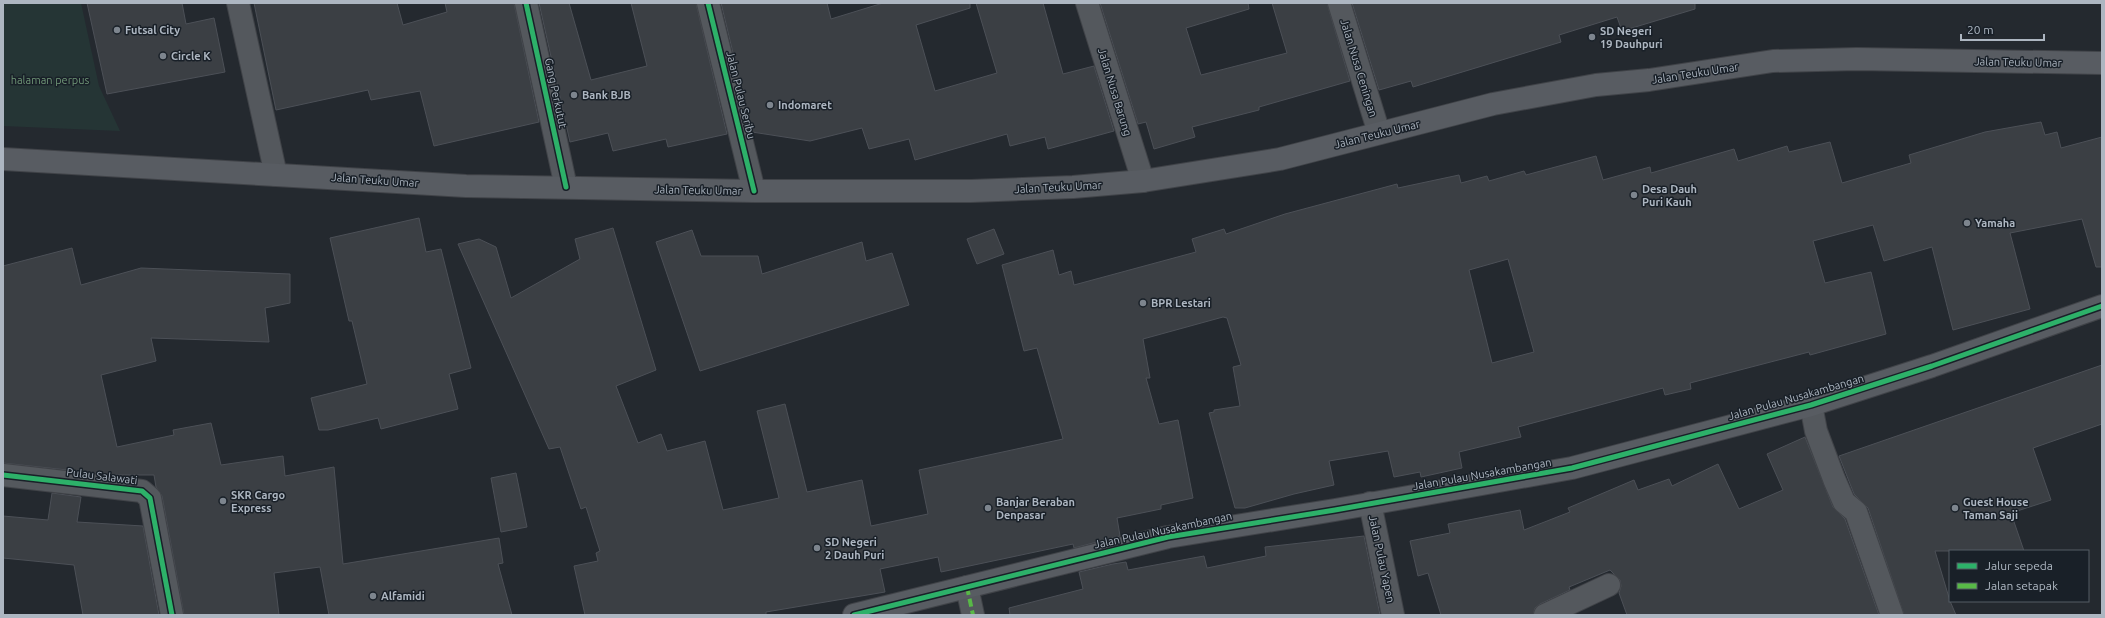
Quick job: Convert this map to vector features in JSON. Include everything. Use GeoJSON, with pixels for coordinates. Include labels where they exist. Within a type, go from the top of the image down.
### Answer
{"type":"FeatureCollection","features":[{"type":"Feature","properties":{"kind":"main road","name":"Jalan Teuku Umar"},"geometry":{"type":"LineString","coordinates":[[3,159],[466,186],[754,191],[971,191],[1143,181],[1280,159],[1493,104],[1596,85],[1649,80],[1773,61],[1857,59],[2102,63]]}},
{"type":"Feature","properties":{"kind":"main road","name":"Jalan Pulau Nusakambangan"},"geometry":{"type":"LineString","coordinates":[[854,615],[1168,537],[1336,510],[1572,468],[1811,405],[1932,366],[2102,306]]}},
{"type":"Feature","properties":{"kind":"street"},"geometry":{"type":"LineString","coordinates":[[238,3],[276,175]]}},
{"type":"Feature","properties":{"kind":"street","name":"Gang Perkutut"},"geometry":{"type":"LineString","coordinates":[[526,3],[566,187]]}},
{"type":"Feature","properties":{"kind":"street","name":"Jalan Pulau Seribu"},"geometry":{"type":"LineString","coordinates":[[708,3],[754,191]]}},
{"type":"Feature","properties":{"kind":"street","name":"Jalan Nusa Barung"},"geometry":{"type":"LineString","coordinates":[[1087,3],[1143,181]]}},
{"type":"Feature","properties":{"kind":"street","name":"Jalan Nusa Ceningan"},"geometry":{"type":"LineString","coordinates":[[1339,3],[1379,133]]}},
{"type":"Feature","properties":{"kind":"street"},"geometry":{"type":"LineString","coordinates":[[1811,405],[1823,452],[1844,502],[1856,512],[1858,516],[1892,615]]}},
{"type":"Feature","properties":{"kind":"street","name":"Pulau Salawati"},"geometry":{"type":"LineString","coordinates":[[3,475],[142,491],[150,498],[172,615]]}},
{"type":"Feature","properties":{"kind":"street","name":"Jalan Pulau Yapen"},"geometry":{"type":"LineString","coordinates":[[1370,503],[1393,615]]}},
{"type":"Feature","properties":{"kind":"street"},"geometry":{"type":"LineString","coordinates":[[1545,615],[1609,585]]}},
{"type":"Feature","properties":{"kind":"street"},"geometry":{"type":"LineString","coordinates":[[967,587],[973,615]]}},
{"type":"Feature","properties":{"kind":"green space","name":"halaman perpus"},"geometry":{"type":"Polygon","coordinates":[[[3,3],[81,3],[99,86],[120,131],[3,126],[3,3]]]}},
{"type":"Feature","properties":{"kind":"building"},"geometry":{"type":"Polygon","coordinates":[[[87,3],[182,3],[186,24],[214,18],[225,72],[107,94],[87,3]]]}},
{"type":"Feature","properties":{"kind":"building"},"geometry":{"type":"Polygon","coordinates":[[[254,3],[397,3],[403,25],[447,12],[445,3],[514,3],[539,122],[434,146],[420,91],[371,100],[368,90],[276,110],[254,3]]]}},
{"type":"Feature","properties":{"kind":"building"},"geometry":{"type":"Polygon","coordinates":[[[539,3],[569,3],[591,80],[647,66],[631,3],[696,3],[727,134],[668,147],[666,139],[613,151],[608,133],[570,142],[539,3]]]}},
{"type":"Feature","properties":{"kind":"building"},"geometry":{"type":"Polygon","coordinates":[[[721,3],[827,3],[831,19],[883,3],[970,3],[970,8],[916,25],[935,91],[997,73],[976,3],[1043,3],[1063,74],[1094,66],[1114,131],[1048,149],[1045,137],[1010,146],[1007,134],[915,160],[909,139],[869,149],[862,128],[810,141],[752,132],[721,3]]]}},
{"type":"Feature","properties":{"kind":"building"},"geometry":{"type":"Polygon","coordinates":[[[1100,3],[1248,3],[1249,9],[1186,28],[1201,75],[1287,53],[1272,3],[1327,3],[1350,81],[1259,107],[1259,110],[1192,127],[1195,137],[1154,149],[1146,122],[1138,124],[1100,3]]]}},
{"type":"Feature","properties":{"kind":"building"},"geometry":{"type":"Polygon","coordinates":[[[1352,3],[1695,3],[1695,9],[1622,31],[1617,17],[1559,35],[1561,42],[1413,87],[1411,81],[1379,90],[1352,3]]]}},
{"type":"Feature","properties":{"kind":"building"},"geometry":{"type":"Polygon","coordinates":[[[2041,122],[2045,135],[2057,132],[2061,148],[2102,137],[2102,267],[2096,267],[2082,219],[2010,233],[2030,309],[1953,330],[1932,247],[1884,261],[1873,225],[1813,241],[1825,283],[1871,272],[1886,334],[1810,355],[1809,352],[1690,383],[1691,389],[1665,395],[1663,388],[1518,427],[1521,437],[1459,452],[1462,468],[1421,477],[1420,472],[1394,477],[1388,451],[1329,461],[1334,485],[1294,494],[1245,508],[1235,508],[1209,413],[1214,412],[1214,410],[1240,406],[1233,367],[1241,365],[1227,318],[1223,317],[1143,339],[1150,378],[1146,378],[1159,424],[1178,420],[1193,498],[1161,505],[1161,509],[1117,518],[1120,536],[1074,548],[1073,544],[941,572],[938,557],[880,569],[885,592],[766,612],[766,615],[585,615],[574,566],[598,561],[596,553],[600,551],[586,507],[581,509],[560,447],[549,449],[458,244],[479,239],[496,247],[511,298],[580,259],[575,239],[613,228],[656,370],[616,386],[638,443],[661,434],[667,451],[705,441],[723,510],[779,498],[757,411],[785,404],[807,492],[862,480],[871,526],[928,514],[919,470],[1063,439],[1037,348],[1024,351],[1002,265],[1053,250],[1059,275],[1071,271],[1074,285],[1196,252],[1192,239],[1224,229],[1226,234],[1285,214],[1397,184],[1398,188],[1459,175],[1461,183],[1487,176],[1489,181],[1524,171],[1526,175],[1596,156],[1603,180],[1650,167],[1651,173],[1734,149],[1738,161],[1787,146],[1789,152],[1830,142],[1842,183],[1911,163],[1909,155],[1985,132],[2041,122]],[[1508,259],[1469,270],[1492,363],[1534,352],[1508,259]]]}},
{"type":"Feature","properties":{"kind":"building"},"geometry":{"type":"Polygon","coordinates":[[[419,218],[426,252],[441,249],[471,368],[449,374],[458,409],[381,429],[378,418],[328,430],[319,430],[311,398],[367,384],[352,321],[349,321],[330,238],[419,218]]]}},
{"type":"Feature","properties":{"kind":"building"},"geometry":{"type":"Polygon","coordinates":[[[994,229],[1004,254],[977,264],[967,239],[994,229]]]}},
{"type":"Feature","properties":{"kind":"building"},"geometry":{"type":"Polygon","coordinates":[[[692,230],[701,256],[758,256],[762,274],[862,242],[866,261],[892,253],[909,305],[700,371],[656,242],[692,230]]]}},
{"type":"Feature","properties":{"kind":"building"},"geometry":{"type":"Polygon","coordinates":[[[72,248],[81,285],[141,268],[290,274],[290,303],[265,308],[269,342],[151,338],[156,361],[101,375],[117,447],[174,435],[173,430],[211,423],[221,465],[283,456],[285,476],[334,467],[343,564],[499,538],[503,563],[498,564],[512,615],[329,615],[320,567],[274,573],[279,615],[184,615],[162,496],[156,487],[154,475],[113,475],[3,463],[3,266],[72,248]]]}},
{"type":"Feature","properties":{"kind":"building"},"geometry":{"type":"Polygon","coordinates":[[[2102,365],[2102,424],[2033,448],[2051,500],[2011,513],[2024,550],[1935,551],[1949,602],[1950,602],[1956,615],[1904,615],[1868,508],[1854,494],[1839,456],[2102,365]]]}},
{"type":"Feature","properties":{"kind":"building"},"geometry":{"type":"Polygon","coordinates":[[[1805,437],[1833,507],[1845,519],[1879,615],[1627,615],[1619,593],[1621,586],[1620,580],[1610,570],[1569,587],[1570,590],[1540,604],[1535,608],[1533,615],[1441,615],[1428,573],[1418,576],[1410,541],[1450,533],[1448,524],[1520,510],[1524,530],[1570,512],[1568,508],[1634,480],[1638,490],[1669,479],[1672,486],[1718,464],[1739,509],[1783,490],[1767,454],[1805,437]]]}},
{"type":"Feature","properties":{"kind":"building"},"geometry":{"type":"Polygon","coordinates":[[[516,473],[527,527],[501,532],[491,478],[516,473]]]}},
{"type":"Feature","properties":{"kind":"building"},"geometry":{"type":"Polygon","coordinates":[[[52,493],[81,497],[77,522],[143,526],[159,615],[83,615],[74,565],[3,558],[3,516],[48,520],[52,493]]]}},
{"type":"Feature","properties":{"kind":"building"},"geometry":{"type":"Polygon","coordinates":[[[1364,536],[1380,615],[1010,615],[1009,608],[1083,589],[1079,572],[1113,564],[1126,562],[1128,570],[1204,556],[1207,568],[1266,556],[1265,547],[1364,536]]]}},
{"type":"Feature","properties":{"kind":"marked path"},"geometry":{"type":"LineString","coordinates":[[967,587],[973,615]]}},
{"type":"Feature","properties":{"kind":"cycle path"},"geometry":{"type":"LineString","coordinates":[[526,3],[566,187]]}},
{"type":"Feature","properties":{"kind":"cycle path"},"geometry":{"type":"LineString","coordinates":[[708,3],[754,191]]}},
{"type":"Feature","properties":{"kind":"cycle path"},"geometry":{"type":"LineString","coordinates":[[854,615],[1168,537],[1335,510],[1572,468],[1811,405],[1932,366],[2102,306]]}},
{"type":"Feature","properties":{"kind":"cycle path"},"geometry":{"type":"LineString","coordinates":[[3,475],[142,491],[150,498],[172,615]]}},
{"type":"Feature","properties":{"kind":"place","name":"Futsal City"},"geometry":{"type":"Point","coordinates":[117,30]}},
{"type":"Feature","properties":{"kind":"place","name":"SD Negeri 19 Dauhpuri"},"geometry":{"type":"Point","coordinates":[1592,37]}},
{"type":"Feature","properties":{"kind":"place","name":"Circle K"},"geometry":{"type":"Point","coordinates":[163,56]}},
{"type":"Feature","properties":{"kind":"place","name":"Bank BJB"},"geometry":{"type":"Point","coordinates":[574,95]}},
{"type":"Feature","properties":{"kind":"place","name":"Indomaret"},"geometry":{"type":"Point","coordinates":[770,105]}},
{"type":"Feature","properties":{"kind":"place","name":"Desa Dauh Puri Kauh"},"geometry":{"type":"Point","coordinates":[1634,195]}},
{"type":"Feature","properties":{"kind":"place","name":"Yamaha"},"geometry":{"type":"Point","coordinates":[1967,223]}},
{"type":"Feature","properties":{"kind":"place","name":"BPR Lestari"},"geometry":{"type":"Point","coordinates":[1143,303]}},
{"type":"Feature","properties":{"kind":"place","name":"SKR Cargo Express"},"geometry":{"type":"Point","coordinates":[223,501]}},
{"type":"Feature","properties":{"kind":"place","name":"Banjar Beraban Denpasar"},"geometry":{"type":"Point","coordinates":[988,508]}},
{"type":"Feature","properties":{"kind":"place","name":"Guest House Taman Saji"},"geometry":{"type":"Point","coordinates":[1955,508]}},
{"type":"Feature","properties":{"kind":"place","name":"SD Negeri 2 Dauh Puri"},"geometry":{"type":"Point","coordinates":[817,548]}},
{"type":"Feature","properties":{"kind":"place","name":"Alfamidi"},"geometry":{"type":"Point","coordinates":[373,596]}}]}
